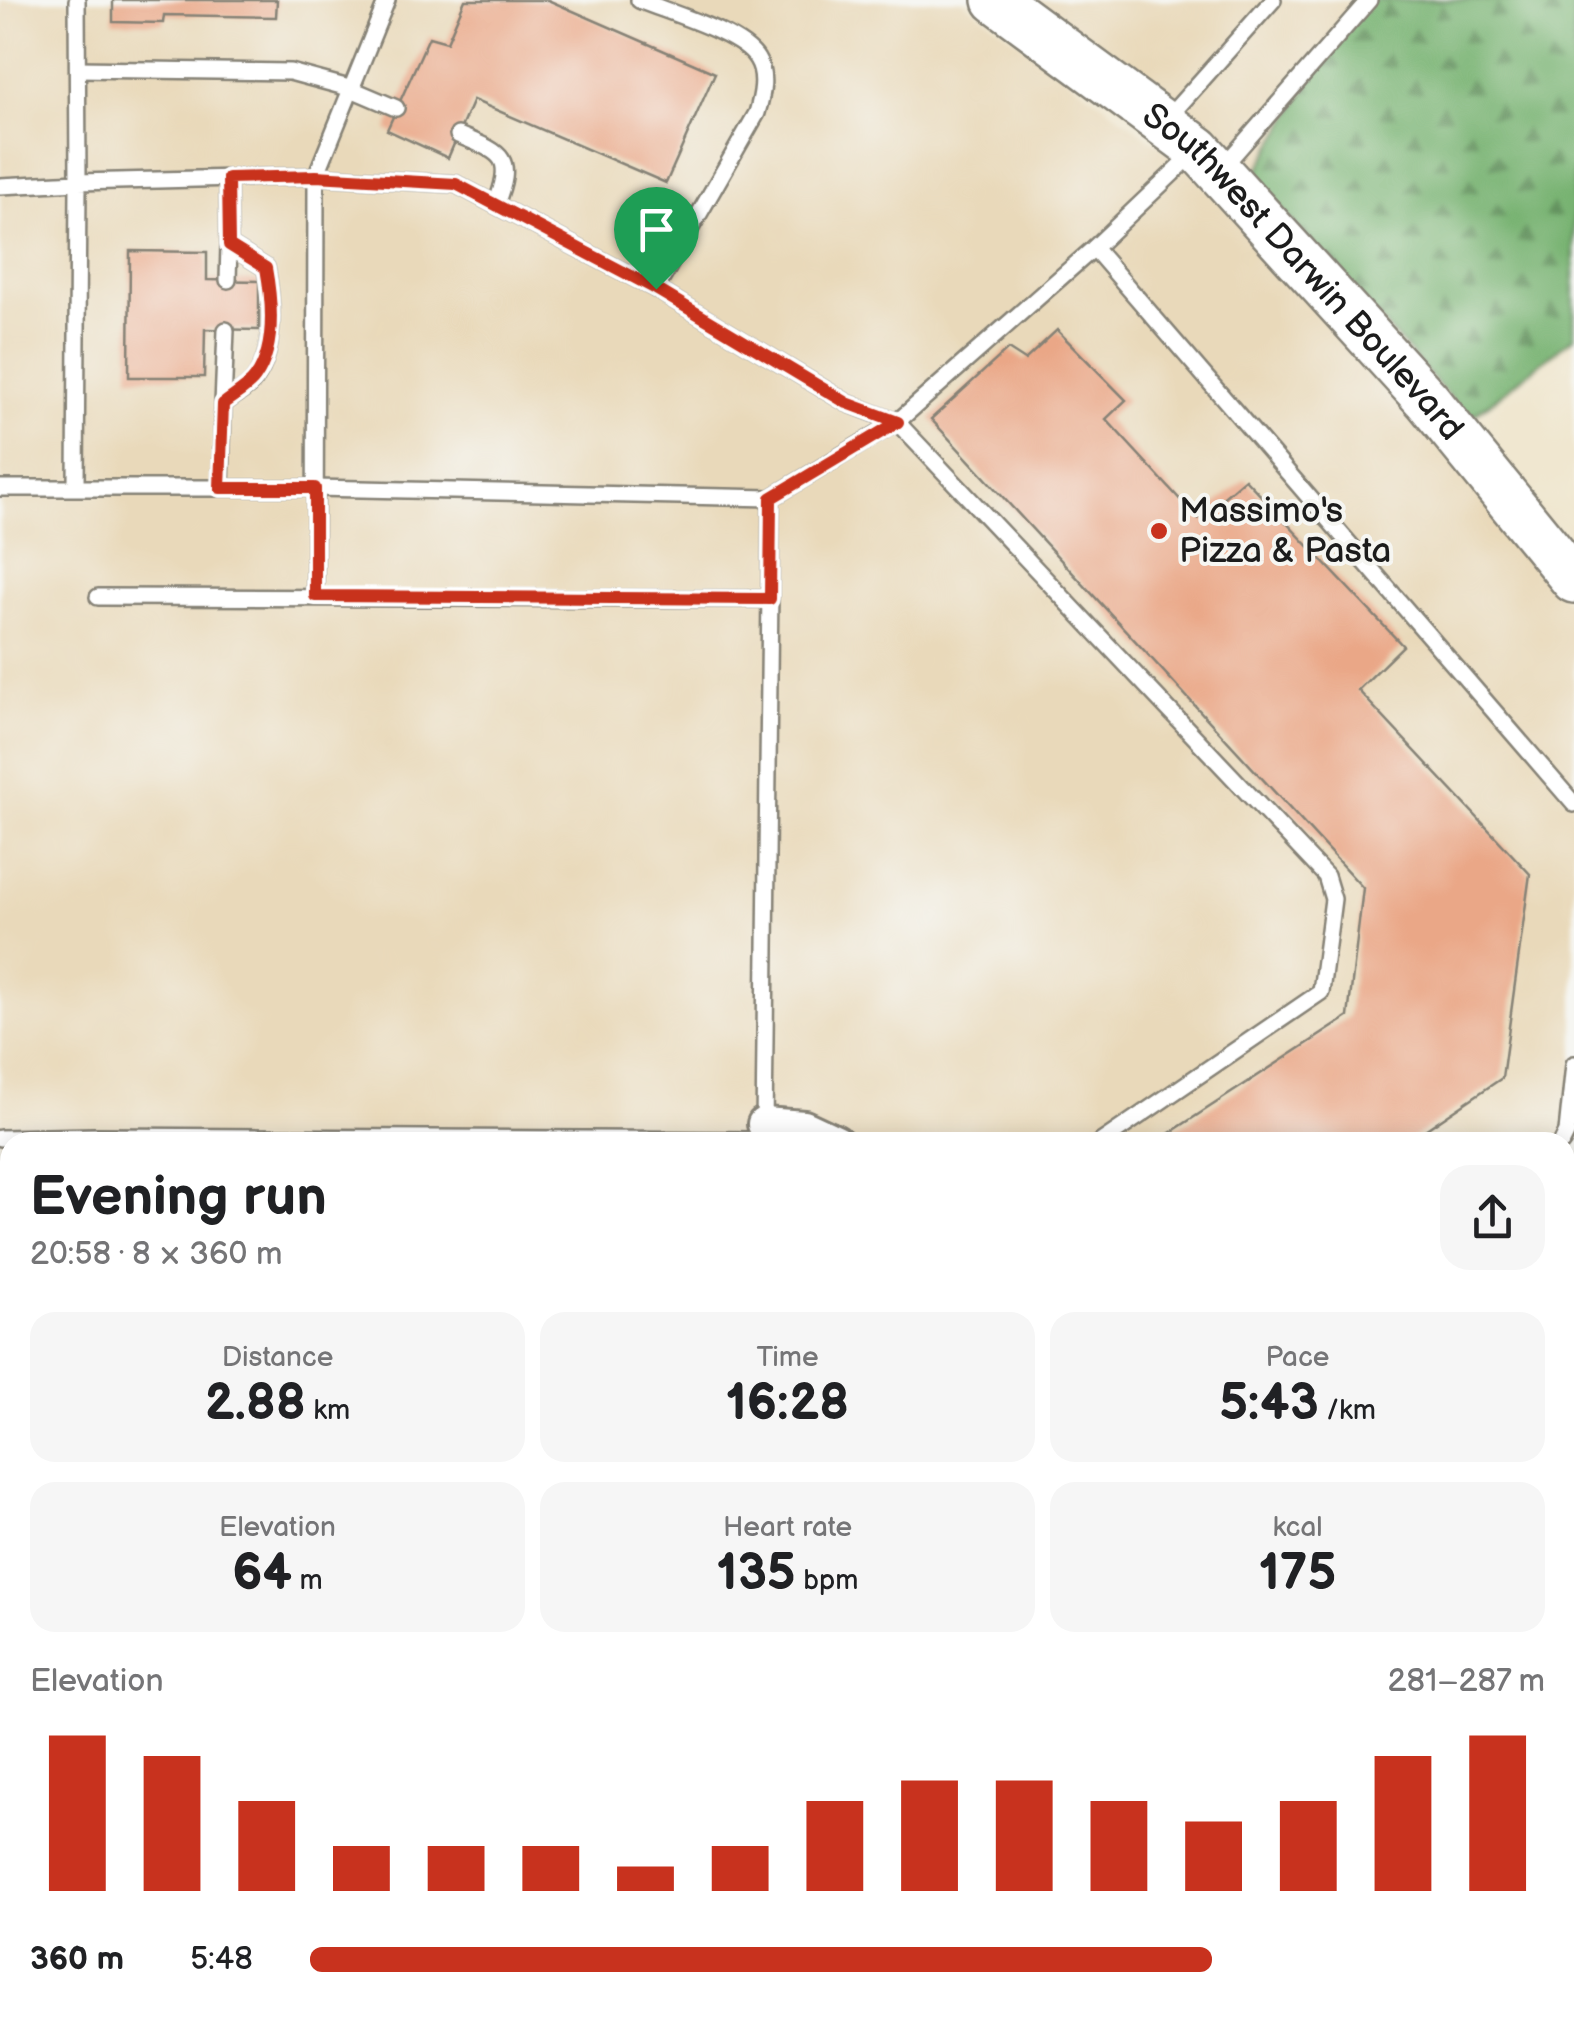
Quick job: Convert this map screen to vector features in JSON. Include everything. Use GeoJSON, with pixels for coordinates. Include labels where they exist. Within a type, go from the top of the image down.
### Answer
{"type":"FeatureCollection","features":[{"type":"Feature","properties":{"kind":"street","name":"Southwest Darwin Boulevard"},"geometry":{"type":"LineString","coordinates":[[996,0],[1194,148],[1428,401],[1574,580]]}},
{"type":"Feature","properties":{"kind":"street"},"geometry":{"type":"LineString","coordinates":[[779,1132],[804,1127],[815,1132]]}},
{"type":"Feature","properties":{"kind":"lane"},"geometry":{"type":"LineString","coordinates":[[76,487],[77,0]]}},
{"type":"Feature","properties":{"kind":"lane"},"geometry":{"type":"LineString","coordinates":[[315,596],[316,176],[387,0]]}},
{"type":"Feature","properties":{"kind":"lane"},"geometry":{"type":"LineString","coordinates":[[639,0],[730,38],[750,51],[759,61],[762,84],[757,112],[656,289]]}},
{"type":"Feature","properties":{"kind":"lane"},"geometry":{"type":"LineString","coordinates":[[1194,148],[1273,0]]}},
{"type":"Feature","properties":{"kind":"lane"},"geometry":{"type":"LineString","coordinates":[[0,488],[315,488],[771,498],[898,422],[1094,248],[1194,148],[1369,0]]}},
{"type":"Feature","properties":{"kind":"lane"},"geometry":{"type":"LineString","coordinates":[[78,68],[290,72],[349,88],[396,108]]}},
{"type":"Feature","properties":{"kind":"lane"},"geometry":{"type":"LineString","coordinates":[[458,135],[498,153],[505,162],[507,176],[496,204]]}},
{"type":"Feature","properties":{"kind":"lane"},"geometry":{"type":"LineString","coordinates":[[0,186],[316,176],[456,184],[656,289],[847,403],[898,422],[1326,876],[1333,899],[1322,992],[1116,1132]]}},
{"type":"Feature","properties":{"kind":"lane"},"geometry":{"type":"LineString","coordinates":[[228,178],[228,280]]}},
{"type":"Feature","properties":{"kind":"lane"},"geometry":{"type":"LineString","coordinates":[[223,404],[254,381],[266,356],[271,297],[266,268],[229,245]]}},
{"type":"Feature","properties":{"kind":"lane"},"geometry":{"type":"LineString","coordinates":[[1094,248],[1574,804]]}},
{"type":"Feature","properties":{"kind":"lane"},"geometry":{"type":"LineString","coordinates":[[220,488],[226,330]]}},
{"type":"Feature","properties":{"kind":"lane"},"geometry":{"type":"LineString","coordinates":[[764,1132],[771,498]]}},
{"type":"Feature","properties":{"kind":"lane"},"geometry":{"type":"LineString","coordinates":[[98,597],[770,599]]}},
{"type":"Feature","properties":{"kind":"lane"},"geometry":{"type":"LineString","coordinates":[[1567,1132],[1574,1064]]}},
{"type":"Feature","properties":{"kind":"shaded area"},"geometry":{"type":"Polygon","coordinates":[[[0,0],[961,0],[1186,165],[1414,416],[1574,611],[1574,1132],[0,1132],[0,0]]]}},
{"type":"Feature","properties":{"kind":"shaded area"},"geometry":{"type":"Polygon","coordinates":[[[1031,0],[1359,0],[1253,178],[1031,0]]]}},
{"type":"Feature","properties":{"kind":"green space"},"geometry":{"type":"Polygon","coordinates":[[[1359,0],[1574,0],[1574,337],[1469,419],[1253,178],[1359,0]]]}},
{"type":"Feature","properties":{"kind":"building"},"geometry":{"type":"Polygon","coordinates":[[[113,0],[277,0],[276,17],[164,15],[163,23],[113,22],[113,0]]]}},
{"type":"Feature","properties":{"kind":"building"},"geometry":{"type":"Polygon","coordinates":[[[465,0],[548,0],[715,73],[666,183],[473,100],[448,158],[387,130],[429,37],[447,42],[465,0]]]}},
{"type":"Feature","properties":{"kind":"building"},"geometry":{"type":"Polygon","coordinates":[[[130,251],[207,252],[207,280],[259,281],[259,330],[205,329],[204,377],[129,377],[130,251]]]}},
{"type":"Feature","properties":{"kind":"building"},"geometry":{"type":"Polygon","coordinates":[[[1057,330],[1126,400],[1106,419],[1198,519],[1245,479],[1403,646],[1358,690],[1530,874],[1502,1078],[1422,1132],[1171,1132],[1348,1017],[1363,888],[931,419],[1008,349],[1025,360],[1057,330]]]}},
{"type":"Feature","properties":{"kind":"place","name":"Massimo's Pizza & Pasta"},"geometry":{"type":"Point","coordinates":[1159,531]}},
{"type":"Feature","properties":{"kind":"route"},"geometry":{"type":"LineString","coordinates":[[316,176],[456,184],[656,289],[847,403],[898,422],[771,498],[770,599],[315,596],[315,488],[220,488],[223,404],[254,381],[266,356],[271,297],[266,268],[229,245],[228,178],[316,176]]}}]}
